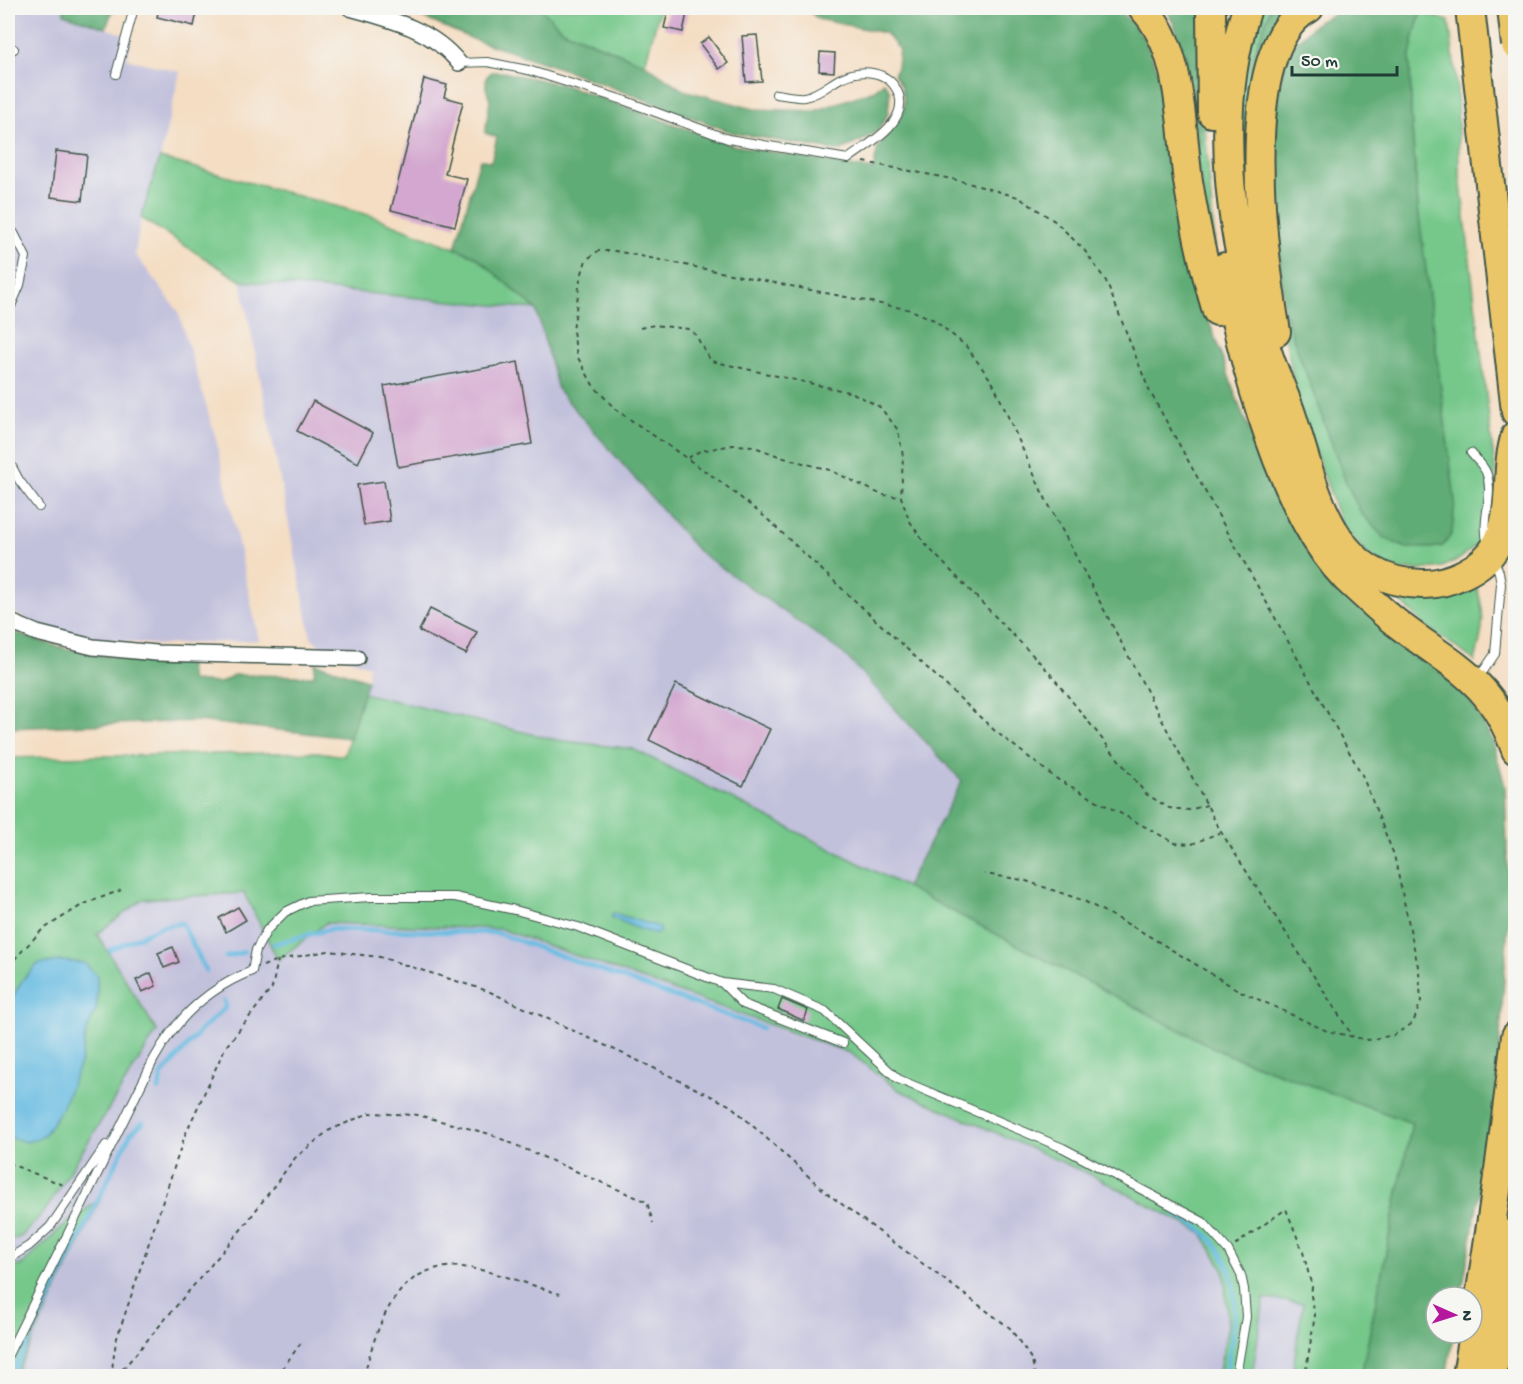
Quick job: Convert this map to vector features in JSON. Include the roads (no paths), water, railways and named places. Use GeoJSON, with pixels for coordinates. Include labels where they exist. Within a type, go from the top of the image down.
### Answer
{"type":"FeatureCollection","features":[{"type":"Feature","properties":{"kind":"highway"},"geometry":{"type":"LineString","coordinates":[[1143,8],[1157,24],[1168,46],[1174,68],[1188,181],[1198,242],[1208,282],[1234,359],[1260,413],[1301,513],[1315,538],[1345,576],[1394,621],[1473,679],[1504,721],[1515,750]]}},
{"type":"Feature","properties":{"kind":"highway"},"geometry":{"type":"LineString","coordinates":[[1211,8],[1212,134],[1218,214],[1238,331],[1260,413]]}},
{"type":"Feature","properties":{"kind":"highway"},"geometry":{"type":"LineString","coordinates":[[1247,8],[1236,49],[1230,126],[1232,193],[1239,242],[1250,293],[1270,360],[1321,508],[1345,549],[1376,573],[1403,582],[1426,584],[1459,576],[1491,553],[1501,534],[1505,516],[1511,449],[1515,435]]}},
{"type":"Feature","properties":{"kind":"highway"},"geometry":{"type":"LineString","coordinates":[[1289,411],[1263,235],[1260,146],[1266,78],[1271,58],[1279,38],[1289,24],[1309,8]]}},
{"type":"Feature","properties":{"kind":"highway"},"geometry":{"type":"LineString","coordinates":[[1470,8],[1515,412]]}},
{"type":"Feature","properties":{"kind":"highway"},"geometry":{"type":"LineString","coordinates":[[1512,8],[1515,45]]}},
{"type":"Feature","properties":{"kind":"highway"},"geometry":{"type":"LineString","coordinates":[[1467,1377],[1497,1186],[1515,1036]]}},
{"type":"Feature","properties":{"kind":"highway"},"geometry":{"type":"LineString","coordinates":[[1492,1377],[1515,1231]]}},
{"type":"Feature","properties":{"kind":"street"},"geometry":{"type":"LineString","coordinates":[[350,8],[380,16],[424,33],[443,45],[459,63]]}},
{"type":"Feature","properties":{"kind":"street"},"geometry":{"type":"LineString","coordinates":[[8,621],[37,633],[93,647],[156,653],[357,658]]}},
{"type":"Feature","properties":{"kind":"lane"},"geometry":{"type":"LineString","coordinates":[[116,74],[134,8]]}},
{"type":"Feature","properties":{"kind":"lane"},"geometry":{"type":"LineString","coordinates":[[459,63],[487,62],[528,70],[623,100],[728,139],[848,159],[885,132],[898,115],[901,102],[891,81],[883,74],[872,72],[843,77],[818,92],[804,97],[776,94]]}},
{"type":"Feature","properties":{"kind":"lane"},"geometry":{"type":"LineString","coordinates":[[8,231],[14,233],[26,257],[20,285],[8,313]]}},
{"type":"Feature","properties":{"kind":"lane"},"geometry":{"type":"LineString","coordinates":[[1471,453],[1485,471],[1489,484],[1485,531],[1501,584],[1495,654],[1484,670],[1473,679]]}},
{"type":"Feature","properties":{"kind":"lane"},"geometry":{"type":"LineString","coordinates":[[8,459],[18,480],[39,507]]}},
{"type":"Feature","properties":{"kind":"lane"},"geometry":{"type":"LineString","coordinates":[[8,1355],[120,1124],[174,1026],[211,992],[252,970],[256,950],[267,930],[285,912],[308,901],[455,897],[578,927],[722,983],[774,989],[825,1011],[898,1079],[1063,1148],[1193,1215],[1213,1231],[1228,1250],[1240,1275],[1246,1303],[1246,1317],[1236,1377]]}},
{"type":"Feature","properties":{"kind":"lane"},"geometry":{"type":"LineString","coordinates":[[722,983],[742,1004],[843,1043]]}},
{"type":"Feature","properties":{"kind":"lane"},"geometry":{"type":"LineString","coordinates":[[8,1259],[40,1237],[58,1215],[120,1124]]}},
{"type":"Feature","properties":{"kind":"water"},"geometry":{"type":"Polygon","coordinates":[[[613,913],[659,927],[660,930],[658,934],[641,930],[611,917],[613,913]]]}},
{"type":"Feature","properties":{"kind":"water"},"geometry":{"type":"Polygon","coordinates":[[[62,961],[85,963],[97,976],[97,1007],[86,1033],[81,1061],[62,1108],[44,1136],[27,1142],[8,1137],[8,1005],[23,979],[38,964],[62,961]]]}},
{"type":"Feature","properties":{"kind":"waterway"},"geometry":{"type":"LineString","coordinates":[[110,950],[160,927],[182,923],[206,971]]}},
{"type":"Feature","properties":{"kind":"waterway"},"geometry":{"type":"LineString","coordinates":[[274,944],[330,929],[497,933],[762,1028]]}},
{"type":"Feature","properties":{"kind":"waterway"},"geometry":{"type":"LineString","coordinates":[[226,957],[244,952]]}},
{"type":"Feature","properties":{"kind":"waterway"},"geometry":{"type":"LineString","coordinates":[[159,1090],[161,1076],[202,1029],[226,1007],[224,1001]]}},
{"type":"Feature","properties":{"kind":"waterway"},"geometry":{"type":"LineString","coordinates":[[11,1376],[131,1133],[143,1123]]}},
{"type":"Feature","properties":{"kind":"waterway"},"geometry":{"type":"LineString","coordinates":[[1175,1213],[1206,1234],[1219,1249],[1228,1266],[1235,1302],[1232,1339],[1225,1376]]}}]}
